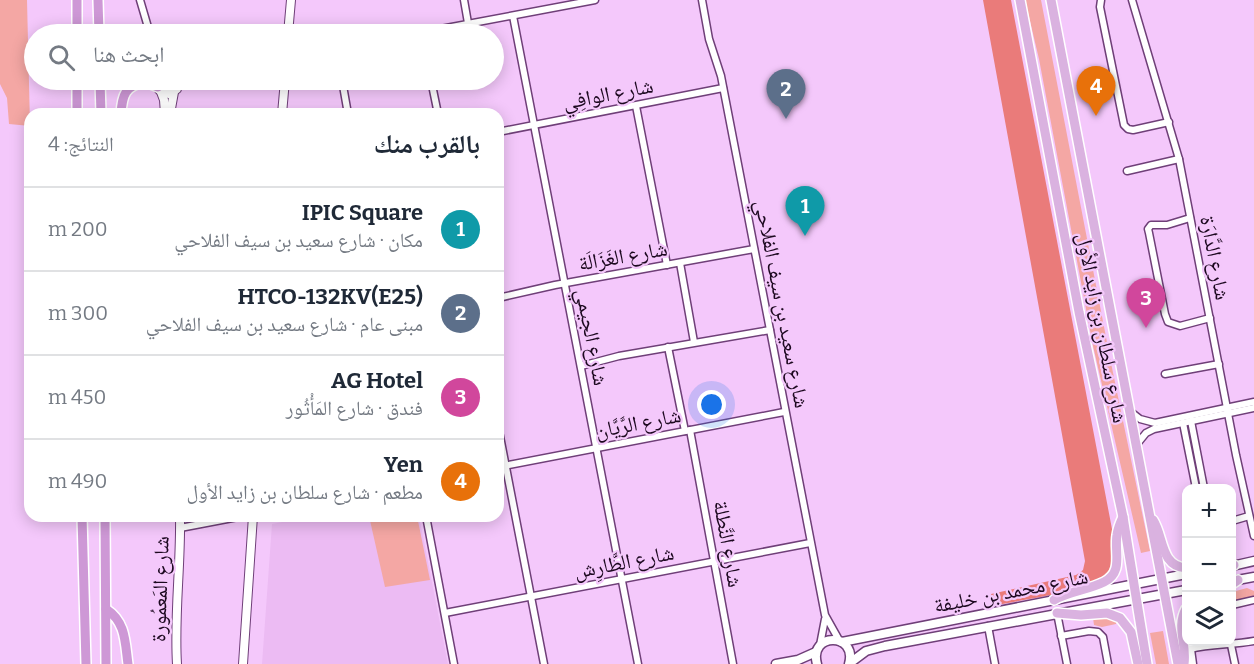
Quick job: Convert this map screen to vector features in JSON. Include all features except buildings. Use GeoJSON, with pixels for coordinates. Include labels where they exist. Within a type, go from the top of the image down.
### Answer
{"type":"FeatureCollection","features":[{"type":"Feature","properties":{"kind":"highway"},"geometry":{"type":"LineString","coordinates":[[77,0],[77,24]]}},
{"type":"Feature","properties":{"kind":"highway"},"geometry":{"type":"LineString","coordinates":[[99,0],[99,24]]}},
{"type":"Feature","properties":{"kind":"highway"},"geometry":{"type":"LineString","coordinates":[[77,90],[77,108]]}},
{"type":"Feature","properties":{"kind":"highway"},"geometry":{"type":"LineString","coordinates":[[100,90],[101,108]]}},
{"type":"Feature","properties":{"kind":"highway"},"geometry":{"type":"LineString","coordinates":[[122,108],[123,97],[127,90]]}},
{"type":"Feature","properties":{"kind":"highway"},"geometry":{"type":"LineString","coordinates":[[82,522],[86,664]]}},
{"type":"Feature","properties":{"kind":"highway"},"geometry":{"type":"LineString","coordinates":[[105,522],[107,663]]}},
{"type":"Feature","properties":{"kind":"highway"},"geometry":{"type":"LineString","coordinates":[[106,609],[116,617],[122,627],[128,664]]}},
{"type":"Feature","properties":{"kind":"main road","name":"شارع سلطان بن زايد الأول"},"geometry":{"type":"LineString","coordinates":[[1020,0],[1079,312],[1123,517],[1147,664]]}},
{"type":"Feature","properties":{"kind":"main road","name":"شارع سلطان بن زايد الأول"},"geometry":{"type":"LineString","coordinates":[[1051,0],[1178,664]]}},
{"type":"Feature","properties":{"kind":"main road"},"geometry":{"type":"LineString","coordinates":[[1149,515],[1157,525],[1168,560],[1182,566]]}},
{"type":"Feature","properties":{"kind":"main road"},"geometry":{"type":"LineString","coordinates":[[1054,600],[1068,593],[1105,582],[1113,574],[1117,564],[1117,533],[1123,517]]}},
{"type":"Feature","properties":{"kind":"main road"},"geometry":{"type":"LineString","coordinates":[[1236,564],[1254,561]]}},
{"type":"Feature","properties":{"kind":"main road","name":"شارع محمد بن خليفة"},"geometry":{"type":"LineString","coordinates":[[818,649],[829,640],[840,641],[1182,575]]}},
{"type":"Feature","properties":{"kind":"main road","name":"شارع محمد بن خليفة"},"geometry":{"type":"LineString","coordinates":[[849,664],[860,654],[872,649],[1182,590]]}},
{"type":"Feature","properties":{"kind":"main road"},"geometry":{"type":"LineString","coordinates":[[1057,613],[1081,615],[1107,613],[1120,618],[1131,632],[1138,664]]}},
{"type":"Feature","properties":{"kind":"main road"},"geometry":{"type":"LineString","coordinates":[[840,641],[849,649],[849,664]]}},
{"type":"Feature","properties":{"kind":"main road"},"geometry":{"type":"LineString","coordinates":[[1184,646],[1184,664]]}},
{"type":"Feature","properties":{"kind":"main road"},"geometry":{"type":"LineString","coordinates":[[776,664],[798,660],[818,649]]}},
{"type":"Feature","properties":{"kind":"main road"},"geometry":{"type":"LineString","coordinates":[[817,664],[818,649]]}},
{"type":"Feature","properties":{"kind":"street"},"geometry":{"type":"LineString","coordinates":[[140,0],[147,24]]}},
{"type":"Feature","properties":{"kind":"street"},"geometry":{"type":"LineString","coordinates":[[289,24],[291,0]]}},
{"type":"Feature","properties":{"kind":"street"},"geometry":{"type":"LineString","coordinates":[[464,0],[468,24],[595,0]]}},
{"type":"Feature","properties":{"kind":"street","name":"شارع سعيد بن سيف الفلاحي"},"geometry":{"type":"LineString","coordinates":[[702,0],[709,39],[723,88],[825,615],[840,641]]}},
{"type":"Feature","properties":{"kind":"street"},"geometry":{"type":"LineString","coordinates":[[1101,0],[1100,8],[1124,125],[1134,130],[1169,122]]}},
{"type":"Feature","properties":{"kind":"street","name":"شارع الدَّارَة"},"geometry":{"type":"LineString","coordinates":[[1132,0],[1179,159],[1227,410],[1254,536]]}},
{"type":"Feature","properties":{"kind":"street","name":"شارع الجيمي"},"geometry":{"type":"LineString","coordinates":[[513,16],[638,664]]}},
{"type":"Feature","properties":{"kind":"street","name":"شارع الوافِي"},"geometry":{"type":"LineString","coordinates":[[504,131],[723,88]]}},
{"type":"Feature","properties":{"kind":"street"},"geometry":{"type":"LineString","coordinates":[[161,90],[165,108]]}},
{"type":"Feature","properties":{"kind":"street"},"geometry":{"type":"LineString","coordinates":[[172,108],[176,90]]}},
{"type":"Feature","properties":{"kind":"street"},"geometry":{"type":"LineString","coordinates":[[283,108],[284,90]]}},
{"type":"Feature","properties":{"kind":"street"},"geometry":{"type":"LineString","coordinates":[[344,90],[347,108]]}},
{"type":"Feature","properties":{"kind":"street"},"geometry":{"type":"LineString","coordinates":[[433,90],[437,108]]}},
{"type":"Feature","properties":{"kind":"street"},"geometry":{"type":"LineString","coordinates":[[636,106],[667,265]]}},
{"type":"Feature","properties":{"kind":"street"},"geometry":{"type":"LineString","coordinates":[[1127,171],[1179,159]]}},
{"type":"Feature","properties":{"kind":"street"},"geometry":{"type":"LineString","coordinates":[[1191,218],[1167,225],[1153,224],[1149,226],[1148,231],[1168,322],[1180,326],[1210,318]]}},
{"type":"Feature","properties":{"kind":"street","name":"شارع الغَزَالَة"},"geometry":{"type":"LineString","coordinates":[[504,297],[565,283],[754,249]]}},
{"type":"Feature","properties":{"kind":"street"},"geometry":{"type":"LineString","coordinates":[[680,262],[694,342]]}},
{"type":"Feature","properties":{"kind":"street"},"geometry":{"type":"LineString","coordinates":[[581,366],[694,342],[770,330]]}},
{"type":"Feature","properties":{"kind":"street","name":"شارع النَّطلة"},"geometry":{"type":"LineString","coordinates":[[668,347],[715,561],[733,664]]}},
{"type":"Feature","properties":{"kind":"street"},"geometry":{"type":"LineString","coordinates":[[1165,374],[1219,364]]}},
{"type":"Feature","properties":{"kind":"street"},"geometry":{"type":"LineString","coordinates":[[1137,444],[1150,430],[1191,422],[1254,402]]}},
{"type":"Feature","properties":{"kind":"street"},"geometry":{"type":"LineString","coordinates":[[1129,408],[1140,419],[1155,423],[1227,410],[1254,408]]}},
{"type":"Feature","properties":{"kind":"street","name":"شارع الرَّيَّان"},"geometry":{"type":"LineString","coordinates":[[506,465],[784,412]]}},
{"type":"Feature","properties":{"kind":"street"},"geometry":{"type":"LineString","coordinates":[[1191,422],[1203,484]]}},
{"type":"Feature","properties":{"kind":"street"},"geometry":{"type":"LineString","coordinates":[[1184,423],[1195,484]]}},
{"type":"Feature","properties":{"kind":"street"},"geometry":{"type":"LineString","coordinates":[[504,455],[544,664]]}},
{"type":"Feature","properties":{"kind":"street"},"geometry":{"type":"LineString","coordinates":[[1236,520],[1249,516]]}},
{"type":"Feature","properties":{"kind":"street","name":"شارع المَعمُورة"},"geometry":{"type":"LineString","coordinates":[[177,664],[180,522]]}},
{"type":"Feature","properties":{"kind":"street"},"geometry":{"type":"LineString","coordinates":[[180,528],[212,522]]}},
{"type":"Feature","properties":{"kind":"street"},"geometry":{"type":"LineString","coordinates":[[243,664],[253,522]]}},
{"type":"Feature","properties":{"kind":"street"},"geometry":{"type":"LineString","coordinates":[[427,522],[454,664]]}},
{"type":"Feature","properties":{"kind":"street","name":"شارع الطَّارِش"},"geometry":{"type":"LineString","coordinates":[[444,613],[810,543]]}},
{"type":"Feature","properties":{"kind":"street"},"geometry":{"type":"LineString","coordinates":[[1236,604],[1254,600]]}},
{"type":"Feature","properties":{"kind":"street"},"geometry":{"type":"LineString","coordinates":[[1057,613],[1066,664]]}},
{"type":"Feature","properties":{"kind":"street","name":"شارع سعيد بن سيف الفلاحي"},"geometry":{"type":"LineString","coordinates":[[818,649],[825,615]]}},
{"type":"Feature","properties":{"kind":"street"},"geometry":{"type":"LineString","coordinates":[[988,626],[995,664]]}},
{"type":"Feature","properties":{"kind":"street"},"geometry":{"type":"LineString","coordinates":[[1061,636],[1089,631],[1098,632],[1103,637],[1108,664]]}},
{"type":"Feature","properties":{"kind":"street"},"geometry":{"type":"LineString","coordinates":[[1236,644],[1254,641]]}},
{"type":"Feature","properties":{"kind":"street"},"geometry":{"type":"LineString","coordinates":[[1190,646],[1193,664]]}},
{"type":"Feature","properties":{"kind":"street"},"geometry":{"type":"LineString","coordinates":[[1231,646],[1235,664]]}},
{"type":"Feature","properties":{"kind":"shaded area"},"geometry":{"type":"Polygon","coordinates":[[[0,0],[27,0],[28,24],[24,24],[24,90],[29,90],[30,108],[24,108],[24,125],[9,124],[7,98],[0,84],[0,0]]]}},
{"type":"Feature","properties":{"kind":"shaded area"},"geometry":{"type":"Polygon","coordinates":[[[983,0],[1011,0],[1112,529],[1113,550],[1110,571],[1092,583],[1077,589],[996,605],[991,601],[991,594],[1076,575],[1083,570],[1085,561],[983,0]]]}},
{"type":"Feature","properties":{"kind":"shaded area"},"geometry":{"type":"Polygon","coordinates":[[[1025,0],[1041,0],[1150,551],[1141,553],[1093,346],[1039,59],[1025,0]]]}},
{"type":"Feature","properties":{"kind":"shaded area"},"geometry":{"type":"Polygon","coordinates":[[[282,522],[420,522],[448,664],[262,664],[272,524],[282,522]]]}},
{"type":"Feature","properties":{"kind":"shaded area"},"geometry":{"type":"Polygon","coordinates":[[[370,522],[418,522],[430,580],[385,587],[370,522]]]}},
{"type":"Feature","properties":{"kind":"shaded area"},"geometry":{"type":"Polygon","coordinates":[[[1247,588],[1254,591],[1254,596],[1236,600],[1236,591],[1247,588]]]}},
{"type":"Feature","properties":{"kind":"shaded area"},"geometry":{"type":"Polygon","coordinates":[[[1093,618],[1116,618],[1116,624],[1102,627],[1094,625],[1093,618]]]}},
{"type":"Feature","properties":{"kind":"shaded area"},"geometry":{"type":"Polygon","coordinates":[[[1163,631],[1169,664],[1156,664],[1150,633],[1163,631]]]}},
{"type":"Feature","properties":{"kind":"place","name":"Yen"},"geometry":{"type":"Point","coordinates":[1096,116]}},
{"type":"Feature","properties":{"kind":"place","name":"HTCO-132KV(E25)"},"geometry":{"type":"Point","coordinates":[786,119]}},
{"type":"Feature","properties":{"kind":"place","name":"IPIC Square"},"geometry":{"type":"Point","coordinates":[805,236]}},
{"type":"Feature","properties":{"kind":"place","name":"AG Hotel"},"geometry":{"type":"Point","coordinates":[1146,328]}}]}
